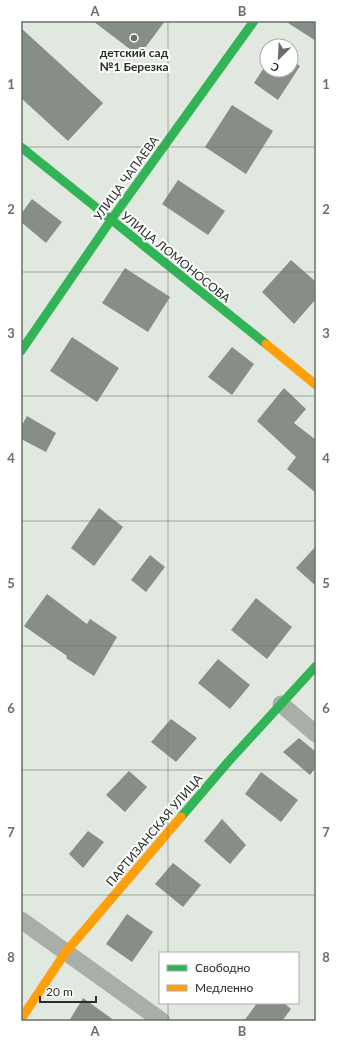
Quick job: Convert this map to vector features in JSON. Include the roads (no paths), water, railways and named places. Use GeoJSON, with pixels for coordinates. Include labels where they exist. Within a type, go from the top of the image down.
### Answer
{"type":"FeatureCollection","features":[{"type":"Feature","properties":{"kind":"street","name":"УЛИЦА ЧАПАЕВА"},"geometry":{"type":"LineString","coordinates":[[21,351],[110,220],[254,21]]}},
{"type":"Feature","properties":{"kind":"street","name":"УЛИЦА ЛОМОНОСОВА"},"geometry":{"type":"LineString","coordinates":[[21,147],[316,385]]}},
{"type":"Feature","properties":{"kind":"street","name":"ПАРТИЗАНСКАЯ УЛИЦА"},"geometry":{"type":"LineString","coordinates":[[21,1019],[65,953],[228,762],[316,666]]}},
{"type":"Feature","properties":{"kind":"street"},"geometry":{"type":"LineString","coordinates":[[281,704],[316,734]]}},
{"type":"Feature","properties":{"kind":"street"},"geometry":{"type":"LineString","coordinates":[[21,920],[65,953],[162,1021]]}},
{"type":"Feature","properties":{"kind":"place","name":"детский сад №1 Березка"},"geometry":{"type":"Point","coordinates":[134,38]}}]}
